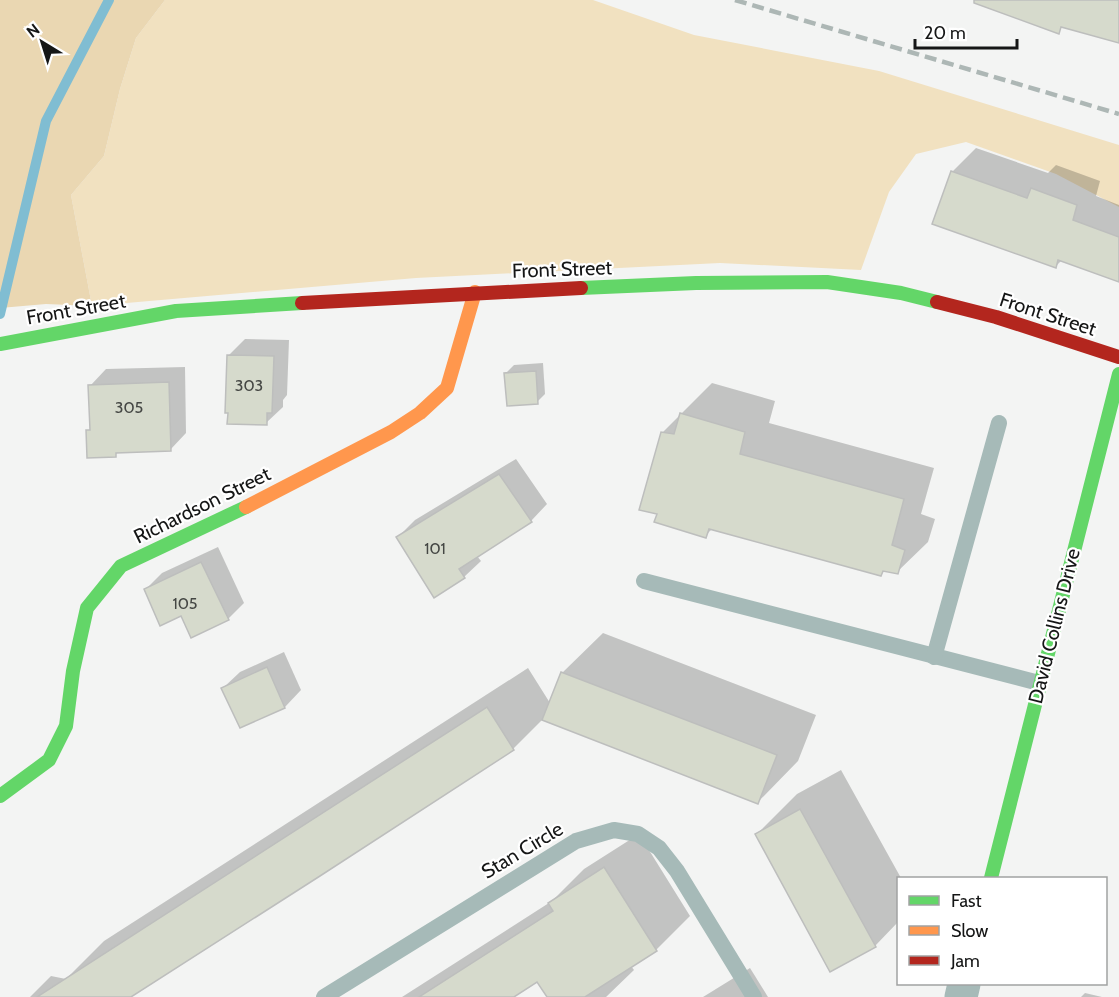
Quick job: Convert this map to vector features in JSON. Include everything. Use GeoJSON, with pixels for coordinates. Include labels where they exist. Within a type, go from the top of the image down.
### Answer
{"type":"FeatureCollection","features":[{"type":"Feature","properties":{"kind":"street","name":"Front Street"},"geometry":{"type":"LineString","coordinates":[[0,344],[177,311],[475,292],[696,283],[828,282],[901,293],[996,317],[1119,357]]}},
{"type":"Feature","properties":{"kind":"street","name":"Richardson Street"},"geometry":{"type":"LineString","coordinates":[[0,796],[50,760],[66,726],[73,671],[87,608],[121,566],[228,516],[391,432],[420,413],[447,388],[475,292]]}},
{"type":"Feature","properties":{"kind":"street","name":"David Collins Drive"},"geometry":{"type":"LineString","coordinates":[[991,877],[1119,374]]}},
{"type":"Feature","properties":{"kind":"lane"},"geometry":{"type":"LineString","coordinates":[[934,657],[999,423]]}},
{"type":"Feature","properties":{"kind":"lane"},"geometry":{"type":"LineString","coordinates":[[644,581],[1039,683]]}},
{"type":"Feature","properties":{"kind":"lane","name":"Stan Circle"},"geometry":{"type":"LineString","coordinates":[[324,997],[576,841],[614,830],[638,834],[659,848],[677,871],[754,997]]}},
{"type":"Feature","properties":{"kind":"shaded area"},"geometry":{"type":"Polygon","coordinates":[[[0,0],[165,0],[136,38],[120,89],[104,156],[71,195],[92,306],[46,304],[0,308],[0,0]]]}},
{"type":"Feature","properties":{"kind":"shaded area"},"geometry":{"type":"Polygon","coordinates":[[[165,0],[593,0],[694,35],[879,71],[1119,145],[1119,207],[1056,174],[966,142],[916,154],[889,192],[861,270],[720,263],[416,278],[92,306],[71,195],[104,156],[120,89],[136,38],[165,0]]]}},
{"type":"Feature","properties":{"kind":"building"},"geometry":{"type":"Polygon","coordinates":[[[974,0],[1119,0],[1119,43],[1061,27],[1059,34],[974,3],[974,0]]]}},
{"type":"Feature","properties":{"kind":"building"},"geometry":{"type":"Polygon","coordinates":[[[951,171],[1027,198],[1031,188],[1077,205],[1073,220],[1119,237],[1119,282],[1058,260],[1056,268],[932,224],[951,171]]]}},
{"type":"Feature","properties":{"kind":"building"},"geometry":{"type":"Polygon","coordinates":[[[227,355],[274,356],[272,413],[267,413],[267,425],[227,424],[228,413],[225,413],[227,355]]]}},
{"type":"Feature","properties":{"kind":"building"},"geometry":{"type":"Polygon","coordinates":[[[536,371],[538,404],[507,406],[504,373],[536,371]]]}},
{"type":"Feature","properties":{"kind":"building"},"geometry":{"type":"Polygon","coordinates":[[[169,382],[171,451],[116,453],[116,457],[87,458],[86,430],[90,430],[88,385],[169,382]]]}},
{"type":"Feature","properties":{"kind":"building"},"geometry":{"type":"Polygon","coordinates":[[[680,413],[745,432],[740,454],[904,499],[892,545],[905,550],[898,574],[883,571],[881,576],[709,529],[706,538],[654,522],[657,514],[639,510],[661,432],[674,434],[680,413]]]}},
{"type":"Feature","properties":{"kind":"building"},"geometry":{"type":"Polygon","coordinates":[[[499,474],[532,522],[459,569],[465,578],[434,598],[396,537],[499,474]]]}},
{"type":"Feature","properties":{"kind":"building"},"geometry":{"type":"Polygon","coordinates":[[[201,562],[229,620],[191,638],[181,616],[160,626],[144,589],[201,562]]]}},
{"type":"Feature","properties":{"kind":"building"},"geometry":{"type":"Polygon","coordinates":[[[267,667],[285,708],[240,728],[221,688],[267,667]]]}},
{"type":"Feature","properties":{"kind":"building"},"geometry":{"type":"Polygon","coordinates":[[[561,672],[777,755],[758,804],[542,720],[561,672]]]}},
{"type":"Feature","properties":{"kind":"building"},"geometry":{"type":"Polygon","coordinates":[[[487,707],[514,750],[320,876],[131,997],[37,997],[487,707]]]}},
{"type":"Feature","properties":{"kind":"building"},"geometry":{"type":"Polygon","coordinates":[[[800,809],[876,947],[830,972],[755,834],[800,809]]]}},
{"type":"Feature","properties":{"kind":"building"},"geometry":{"type":"Polygon","coordinates":[[[604,867],[657,951],[585,997],[547,997],[537,982],[514,997],[419,997],[553,911],[548,903],[604,867]]]}},
{"type":"Feature","properties":{"kind":"waterway"},"geometry":{"type":"LineString","coordinates":[[0,314],[46,121],[109,0]]}},
{"type":"Feature","properties":{"kind":"railway"},"geometry":{"type":"LineString","coordinates":[[735,0],[1119,114]]}},
{"type":"Feature","properties":{"kind":"traffic: fast"},"geometry":{"type":"LineString","coordinates":[[581,288],[696,283],[827,282],[901,293],[937,302]]}},
{"type":"Feature","properties":{"kind":"traffic: fast"},"geometry":{"type":"LineString","coordinates":[[0,344],[176,311],[302,303]]}},
{"type":"Feature","properties":{"kind":"traffic: fast"},"geometry":{"type":"LineString","coordinates":[[991,877],[1119,374]]}},
{"type":"Feature","properties":{"kind":"traffic: fast"},"geometry":{"type":"LineString","coordinates":[[0,796],[49,760],[66,726],[73,671],[87,608],[121,566],[246,507]]}},
{"type":"Feature","properties":{"kind":"traffic: slow"},"geometry":{"type":"LineString","coordinates":[[246,507],[391,432],[420,413],[447,388],[475,292]]}},
{"type":"Feature","properties":{"kind":"traffic: jam"},"geometry":{"type":"LineString","coordinates":[[302,303],[581,288]]}},
{"type":"Feature","properties":{"kind":"traffic: jam"},"geometry":{"type":"LineString","coordinates":[[937,302],[996,317],[1119,357]]}}]}
